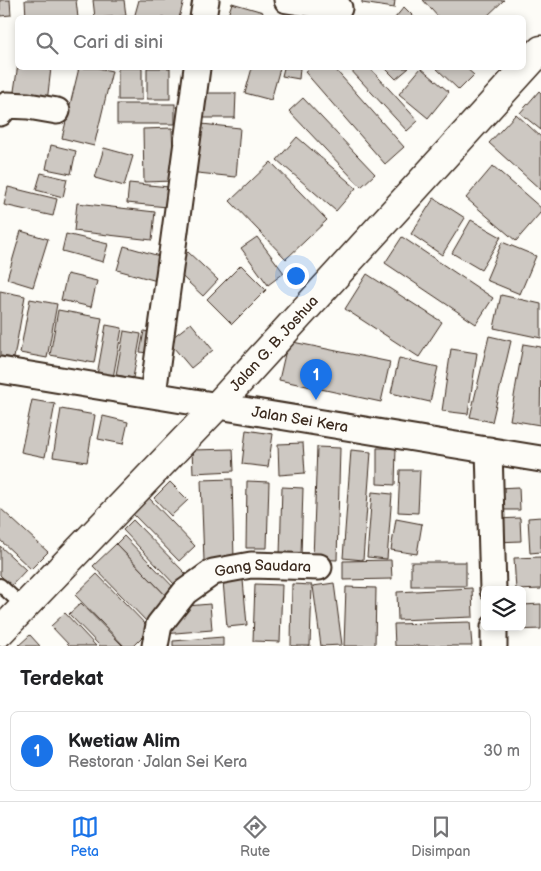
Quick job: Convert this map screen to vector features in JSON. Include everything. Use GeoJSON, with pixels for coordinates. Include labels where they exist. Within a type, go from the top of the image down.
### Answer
{"type":"FeatureCollection","features":[{"type":"Feature","properties":{"kind":"street"},"geometry":{"type":"LineString","coordinates":[[204,15],[206,0]]}},
{"type":"Feature","properties":{"kind":"street"},"geometry":{"type":"LineString","coordinates":[[287,0],[339,8]]}},
{"type":"Feature","properties":{"kind":"street","name":"Jalan G. B. Joshua"},"geometry":{"type":"LineString","coordinates":[[526,66],[541,50]]}},
{"type":"Feature","properties":{"kind":"street"},"geometry":{"type":"LineString","coordinates":[[153,394],[197,70]]}},
{"type":"Feature","properties":{"kind":"street","name":"Jalan G. B. Joshua"},"geometry":{"type":"LineString","coordinates":[[0,632],[216,406],[523,70]]}},
{"type":"Feature","properties":{"kind":"street"},"geometry":{"type":"LineString","coordinates":[[0,113],[7,106],[28,106],[57,111]]}},
{"type":"Feature","properties":{"kind":"street","name":"Jalan Sei Kera"},"geometry":{"type":"LineString","coordinates":[[0,370],[541,459]]}},
{"type":"Feature","properties":{"kind":"street"},"geometry":{"type":"LineString","coordinates":[[489,450],[493,586]]}},
{"type":"Feature","properties":{"kind":"street","name":"Gang Saudara"},"geometry":{"type":"LineString","coordinates":[[155,646],[159,625],[186,592],[213,572],[251,565],[319,567]]}},
{"type":"Feature","properties":{"kind":"street"},"geometry":{"type":"LineString","coordinates":[[494,631],[494,646]]}},
{"type":"Feature","properties":{"kind":"lane"},"geometry":{"type":"LineString","coordinates":[[0,585],[23,606]]}},
{"type":"Feature","properties":{"kind":"building"},"geometry":{"type":"Polygon","coordinates":[[[0,0],[10,0],[11,15],[0,16],[0,0]]]}},
{"type":"Feature","properties":{"kind":"building"},"geometry":{"type":"Polygon","coordinates":[[[25,0],[76,0],[78,15],[26,15],[25,0]]]}},
{"type":"Feature","properties":{"kind":"building"},"geometry":{"type":"Polygon","coordinates":[[[93,0],[124,0],[126,15],[95,15],[93,0]]]}},
{"type":"Feature","properties":{"kind":"building"},"geometry":{"type":"Polygon","coordinates":[[[139,0],[184,0],[180,15],[135,15],[139,0]]]}},
{"type":"Feature","properties":{"kind":"building"},"geometry":{"type":"Polygon","coordinates":[[[362,0],[395,0],[394,8],[362,3],[362,0]]]}},
{"type":"Feature","properties":{"kind":"building"},"geometry":{"type":"Polygon","coordinates":[[[423,0],[504,0],[488,15],[436,15],[423,0]]]}},
{"type":"Feature","properties":{"kind":"building"},"geometry":{"type":"Polygon","coordinates":[[[232,3],[263,12],[262,15],[228,15],[232,3]]]}},
{"type":"Feature","properties":{"kind":"building"},"geometry":{"type":"Polygon","coordinates":[[[404,7],[412,15],[397,15],[404,7]]]}},
{"type":"Feature","properties":{"kind":"building"},"geometry":{"type":"Polygon","coordinates":[[[17,70],[51,70],[47,102],[13,98],[17,70]]]}},
{"type":"Feature","properties":{"kind":"building"},"geometry":{"type":"Polygon","coordinates":[[[79,70],[112,71],[94,146],[62,138],[79,70]]]}},
{"type":"Feature","properties":{"kind":"building"},"geometry":{"type":"Polygon","coordinates":[[[118,70],[142,70],[142,100],[118,100],[118,70]]]}},
{"type":"Feature","properties":{"kind":"building"},"geometry":{"type":"Polygon","coordinates":[[[147,70],[170,70],[170,99],[147,99],[147,70]]]}},
{"type":"Feature","properties":{"kind":"building"},"geometry":{"type":"Polygon","coordinates":[[[251,70],[279,70],[271,100],[245,93],[251,70]]]}},
{"type":"Feature","properties":{"kind":"building"},"geometry":{"type":"Polygon","coordinates":[[[284,70],[300,70],[299,79],[282,76],[284,70]]]}},
{"type":"Feature","properties":{"kind":"building"},"geometry":{"type":"Polygon","coordinates":[[[308,70],[336,70],[404,147],[385,164],[305,72],[308,70]]]}},
{"type":"Feature","properties":{"kind":"building"},"geometry":{"type":"Polygon","coordinates":[[[351,70],[372,70],[418,121],[407,131],[351,70]]]}},
{"type":"Feature","properties":{"kind":"building"},"geometry":{"type":"Polygon","coordinates":[[[387,70],[407,70],[396,79],[387,70]]]}},
{"type":"Feature","properties":{"kind":"building"},"geometry":{"type":"Polygon","coordinates":[[[419,70],[423,70],[449,92],[428,118],[399,94],[419,70]]]}},
{"type":"Feature","properties":{"kind":"building"},"geometry":{"type":"Polygon","coordinates":[[[438,70],[468,70],[474,75],[459,90],[438,70]]]}},
{"type":"Feature","properties":{"kind":"building"},"geometry":{"type":"Polygon","coordinates":[[[539,91],[541,93],[541,130],[520,113],[539,91]]]}},
{"type":"Feature","properties":{"kind":"building"},"geometry":{"type":"Polygon","coordinates":[[[195,93],[236,93],[235,118],[195,118],[195,93]]]}},
{"type":"Feature","properties":{"kind":"building"},"geometry":{"type":"Polygon","coordinates":[[[303,98],[375,174],[361,187],[289,111],[303,98]]]}},
{"type":"Feature","properties":{"kind":"building"},"geometry":{"type":"Polygon","coordinates":[[[117,104],[175,104],[175,124],[117,124],[117,104]]]}},
{"type":"Feature","properties":{"kind":"building"},"geometry":{"type":"Polygon","coordinates":[[[516,114],[541,137],[541,190],[489,143],[516,114]]]}},
{"type":"Feature","properties":{"kind":"building"},"geometry":{"type":"Polygon","coordinates":[[[192,123],[240,128],[236,177],[188,172],[192,123]]]}},
{"type":"Feature","properties":{"kind":"building"},"geometry":{"type":"Polygon","coordinates":[[[172,128],[174,181],[144,182],[143,129],[172,128]]]}},
{"type":"Feature","properties":{"kind":"building"},"geometry":{"type":"Polygon","coordinates":[[[297,137],[356,188],[336,211],[277,160],[297,137]]]}},
{"type":"Feature","properties":{"kind":"building"},"geometry":{"type":"Polygon","coordinates":[[[51,145],[76,151],[71,174],[46,169],[51,145]]]}},
{"type":"Feature","properties":{"kind":"building"},"geometry":{"type":"Polygon","coordinates":[[[104,148],[133,156],[124,186],[95,178],[104,148]]]}},
{"type":"Feature","properties":{"kind":"building"},"geometry":{"type":"Polygon","coordinates":[[[271,162],[327,220],[286,259],[230,201],[271,162]]]}},
{"type":"Feature","properties":{"kind":"building"},"geometry":{"type":"Polygon","coordinates":[[[493,166],[541,208],[541,212],[516,241],[466,198],[493,166]]]}},
{"type":"Feature","properties":{"kind":"building"},"geometry":{"type":"Polygon","coordinates":[[[41,173],[67,179],[63,197],[36,190],[41,173]]]}},
{"type":"Feature","properties":{"kind":"building"},"geometry":{"type":"Polygon","coordinates":[[[129,183],[169,187],[167,207],[127,203],[129,183]]]}},
{"type":"Feature","properties":{"kind":"building"},"geometry":{"type":"Polygon","coordinates":[[[8,187],[57,199],[53,216],[4,205],[8,187]]]}},
{"type":"Feature","properties":{"kind":"building"},"geometry":{"type":"Polygon","coordinates":[[[434,198],[465,218],[442,255],[411,234],[434,198]]]}},
{"type":"Feature","properties":{"kind":"building"},"geometry":{"type":"Polygon","coordinates":[[[77,203],[155,212],[152,240],[74,231],[77,203]]]}},
{"type":"Feature","properties":{"kind":"building"},"geometry":{"type":"Polygon","coordinates":[[[471,220],[501,237],[481,270],[452,253],[471,220]]]}},
{"type":"Feature","properties":{"kind":"building"},"geometry":{"type":"Polygon","coordinates":[[[21,231],[48,239],[33,287],[7,279],[21,231]]]}},
{"type":"Feature","properties":{"kind":"building"},"geometry":{"type":"Polygon","coordinates":[[[66,234],[108,244],[103,262],[62,251],[66,234]]]}},
{"type":"Feature","properties":{"kind":"building"},"geometry":{"type":"Polygon","coordinates":[[[257,237],[284,273],[268,285],[241,248],[257,237]]]}},
{"type":"Feature","properties":{"kind":"building"},"geometry":{"type":"Polygon","coordinates":[[[402,237],[493,298],[476,324],[385,263],[402,237]]]}},
{"type":"Feature","properties":{"kind":"building"},"geometry":{"type":"Polygon","coordinates":[[[502,242],[536,256],[520,294],[486,280],[502,242]]]}},
{"type":"Feature","properties":{"kind":"building"},"geometry":{"type":"Polygon","coordinates":[[[124,246],[163,257],[157,281],[117,270],[124,246]]]}},
{"type":"Feature","properties":{"kind":"building"},"geometry":{"type":"Polygon","coordinates":[[[188,252],[218,280],[203,296],[173,268],[188,252]]]}},
{"type":"Feature","properties":{"kind":"building"},"geometry":{"type":"Polygon","coordinates":[[[241,265],[266,290],[232,324],[207,299],[241,265]]]}},
{"type":"Feature","properties":{"kind":"building"},"geometry":{"type":"Polygon","coordinates":[[[67,274],[97,281],[91,307],[61,300],[67,274]]]}},
{"type":"Feature","properties":{"kind":"building"},"geometry":{"type":"Polygon","coordinates":[[[367,274],[442,322],[419,357],[345,309],[367,274]]]}},
{"type":"Feature","properties":{"kind":"building"},"geometry":{"type":"Polygon","coordinates":[[[0,291],[25,296],[14,358],[0,356],[0,291]]]}},
{"type":"Feature","properties":{"kind":"building"},"geometry":{"type":"Polygon","coordinates":[[[501,295],[541,304],[541,338],[494,328],[501,295]]]}},
{"type":"Feature","properties":{"kind":"building"},"geometry":{"type":"Polygon","coordinates":[[[30,299],[57,304],[47,358],[20,353],[30,299]]]}},
{"type":"Feature","properties":{"kind":"building"},"geometry":{"type":"Polygon","coordinates":[[[58,310],[102,318],[94,363],[50,355],[58,310]]]}},
{"type":"Feature","properties":{"kind":"building"},"geometry":{"type":"Polygon","coordinates":[[[191,323],[213,350],[191,368],[168,341],[191,323]]]}},
{"type":"Feature","properties":{"kind":"building"},"geometry":{"type":"Polygon","coordinates":[[[106,325],[122,328],[113,378],[97,375],[106,325]]]}},
{"type":"Feature","properties":{"kind":"building"},"geometry":{"type":"Polygon","coordinates":[[[124,331],[141,334],[133,378],[116,375],[124,331]]]}},
{"type":"Feature","properties":{"kind":"building"},"geometry":{"type":"Polygon","coordinates":[[[144,331],[157,334],[154,354],[140,352],[144,331]]]}},
{"type":"Feature","properties":{"kind":"building"},"geometry":{"type":"Polygon","coordinates":[[[489,336],[511,341],[492,422],[470,417],[489,336]]]}},
{"type":"Feature","properties":{"kind":"building"},"geometry":{"type":"Polygon","coordinates":[[[288,341],[390,362],[381,402],[279,380],[288,341]]]}},
{"type":"Feature","properties":{"kind":"building"},"geometry":{"type":"Polygon","coordinates":[[[523,344],[541,347],[540,425],[510,420],[523,344]]]}},
{"type":"Feature","properties":{"kind":"building"},"geometry":{"type":"Polygon","coordinates":[[[451,349],[477,353],[468,414],[442,411],[451,349]]]}},
{"type":"Feature","properties":{"kind":"building"},"geometry":{"type":"Polygon","coordinates":[[[399,358],[438,367],[430,402],[391,393],[399,358]]]}},
{"type":"Feature","properties":{"kind":"building"},"geometry":{"type":"Polygon","coordinates":[[[32,400],[55,404],[45,457],[21,452],[32,400]]]}},
{"type":"Feature","properties":{"kind":"building"},"geometry":{"type":"Polygon","coordinates":[[[61,409],[95,415],[87,462],[53,457],[61,409]]]}},
{"type":"Feature","properties":{"kind":"building"},"geometry":{"type":"Polygon","coordinates":[[[103,416],[128,422],[123,444],[98,439],[103,416]]]}},
{"type":"Feature","properties":{"kind":"building"},"geometry":{"type":"Polygon","coordinates":[[[246,430],[273,434],[268,467],[242,464],[246,430]]]}},
{"type":"Feature","properties":{"kind":"building"},"geometry":{"type":"Polygon","coordinates":[[[303,443],[305,473],[279,475],[278,444],[303,443]]]}},
{"type":"Feature","properties":{"kind":"building"},"geometry":{"type":"Polygon","coordinates":[[[317,447],[340,448],[337,560],[313,559],[317,447]]]}},
{"type":"Feature","properties":{"kind":"building"},"geometry":{"type":"Polygon","coordinates":[[[377,448],[396,448],[395,485],[377,484],[377,448]]]}},
{"type":"Feature","properties":{"kind":"building"},"geometry":{"type":"Polygon","coordinates":[[[233,449],[234,471],[193,473],[192,450],[233,449]]]}},
{"type":"Feature","properties":{"kind":"building"},"geometry":{"type":"Polygon","coordinates":[[[351,450],[371,452],[363,560],[343,558],[351,450]]]}},
{"type":"Feature","properties":{"kind":"building"},"geometry":{"type":"Polygon","coordinates":[[[400,470],[420,470],[418,513],[398,512],[400,470]]]}},
{"type":"Feature","properties":{"kind":"building"},"geometry":{"type":"Polygon","coordinates":[[[232,479],[234,560],[204,561],[201,480],[232,479]]]}},
{"type":"Feature","properties":{"kind":"building"},"geometry":{"type":"Polygon","coordinates":[[[247,481],[269,482],[267,548],[246,548],[247,481]]]}},
{"type":"Feature","properties":{"kind":"building"},"geometry":{"type":"Polygon","coordinates":[[[170,482],[188,500],[171,516],[154,498],[170,482]]]}},
{"type":"Feature","properties":{"kind":"building"},"geometry":{"type":"Polygon","coordinates":[[[282,487],[303,488],[301,556],[280,555],[282,487]]]}},
{"type":"Feature","properties":{"kind":"building"},"geometry":{"type":"Polygon","coordinates":[[[519,487],[520,510],[497,510],[496,488],[519,487]]]}},
{"type":"Feature","properties":{"kind":"building"},"geometry":{"type":"Polygon","coordinates":[[[372,492],[392,494],[387,559],[367,557],[372,492]]]}},
{"type":"Feature","properties":{"kind":"building"},"geometry":{"type":"Polygon","coordinates":[[[149,498],[195,546],[179,561],[133,514],[149,498]]]}},
{"type":"Feature","properties":{"kind":"building"},"geometry":{"type":"Polygon","coordinates":[[[0,508],[48,552],[31,569],[0,540],[0,508]]]}},
{"type":"Feature","properties":{"kind":"building"},"geometry":{"type":"Polygon","coordinates":[[[541,517],[541,552],[530,553],[528,518],[541,517]]]}},
{"type":"Feature","properties":{"kind":"building"},"geometry":{"type":"Polygon","coordinates":[[[520,518],[521,541],[497,542],[496,519],[520,518]]]}},
{"type":"Feature","properties":{"kind":"building"},"geometry":{"type":"Polygon","coordinates":[[[396,519],[422,524],[417,554],[391,550],[396,519]]]}},
{"type":"Feature","properties":{"kind":"building"},"geometry":{"type":"Polygon","coordinates":[[[133,520],[188,576],[177,587],[123,530],[133,520]]]}},
{"type":"Feature","properties":{"kind":"building"},"geometry":{"type":"Polygon","coordinates":[[[124,536],[180,594],[172,602],[116,544],[124,536]]]}},
{"type":"Feature","properties":{"kind":"building"},"geometry":{"type":"Polygon","coordinates":[[[116,544],[172,602],[149,624],[93,566],[116,544]]]}},
{"type":"Feature","properties":{"kind":"building"},"geometry":{"type":"Polygon","coordinates":[[[0,546],[26,570],[11,586],[0,575],[0,546]]]}},
{"type":"Feature","properties":{"kind":"building"},"geometry":{"type":"Polygon","coordinates":[[[541,557],[541,589],[526,590],[526,586],[516,586],[514,558],[541,557]]]}},
{"type":"Feature","properties":{"kind":"building"},"geometry":{"type":"Polygon","coordinates":[[[391,560],[392,579],[343,580],[343,561],[391,560]]]}},
{"type":"Feature","properties":{"kind":"building"},"geometry":{"type":"Polygon","coordinates":[[[411,562],[466,562],[466,586],[411,586],[411,562]]]}},
{"type":"Feature","properties":{"kind":"building"},"geometry":{"type":"Polygon","coordinates":[[[97,574],[150,629],[133,646],[124,646],[75,595],[97,574]]]}},
{"type":"Feature","properties":{"kind":"building"},"geometry":{"type":"Polygon","coordinates":[[[243,580],[247,625],[227,627],[223,581],[243,580]]]}},
{"type":"Feature","properties":{"kind":"building"},"geometry":{"type":"Polygon","coordinates":[[[334,583],[342,645],[321,646],[313,586],[334,583]]]}},
{"type":"Feature","properties":{"kind":"building"},"geometry":{"type":"Polygon","coordinates":[[[255,584],[282,585],[280,642],[253,641],[255,584]]]}},
{"type":"Feature","properties":{"kind":"building"},"geometry":{"type":"Polygon","coordinates":[[[292,584],[312,585],[310,646],[291,646],[292,584]]]}},
{"type":"Feature","properties":{"kind":"building"},"geometry":{"type":"Polygon","coordinates":[[[346,587],[376,588],[375,646],[344,646],[346,587]]]}},
{"type":"Feature","properties":{"kind":"building"},"geometry":{"type":"Polygon","coordinates":[[[472,588],[473,617],[398,620],[397,592],[472,588]]]}},
{"type":"Feature","properties":{"kind":"building"},"geometry":{"type":"Polygon","coordinates":[[[81,603],[123,646],[100,646],[69,614],[81,603]]]}},
{"type":"Feature","properties":{"kind":"building"},"geometry":{"type":"Polygon","coordinates":[[[210,604],[212,630],[163,634],[162,624],[177,623],[176,607],[210,604]]]}},
{"type":"Feature","properties":{"kind":"building"},"geometry":{"type":"Polygon","coordinates":[[[541,604],[541,629],[526,630],[526,605],[541,604]]]}},
{"type":"Feature","properties":{"kind":"building"},"geometry":{"type":"Polygon","coordinates":[[[65,613],[96,646],[70,646],[51,626],[65,613]]]}},
{"type":"Feature","properties":{"kind":"building"},"geometry":{"type":"Polygon","coordinates":[[[470,622],[472,646],[395,646],[394,624],[470,622]]]}},
{"type":"Feature","properties":{"kind":"building"},"geometry":{"type":"Polygon","coordinates":[[[30,635],[40,646],[18,646],[30,635]]]}},
{"type":"Feature","properties":{"kind":"building"},"geometry":{"type":"Polygon","coordinates":[[[223,637],[223,646],[173,646],[173,641],[223,637]]]}},
{"type":"Feature","properties":{"kind":"place","name":"Kwetiaw Alim"},"geometry":{"type":"Point","coordinates":[316,400]}}]}
